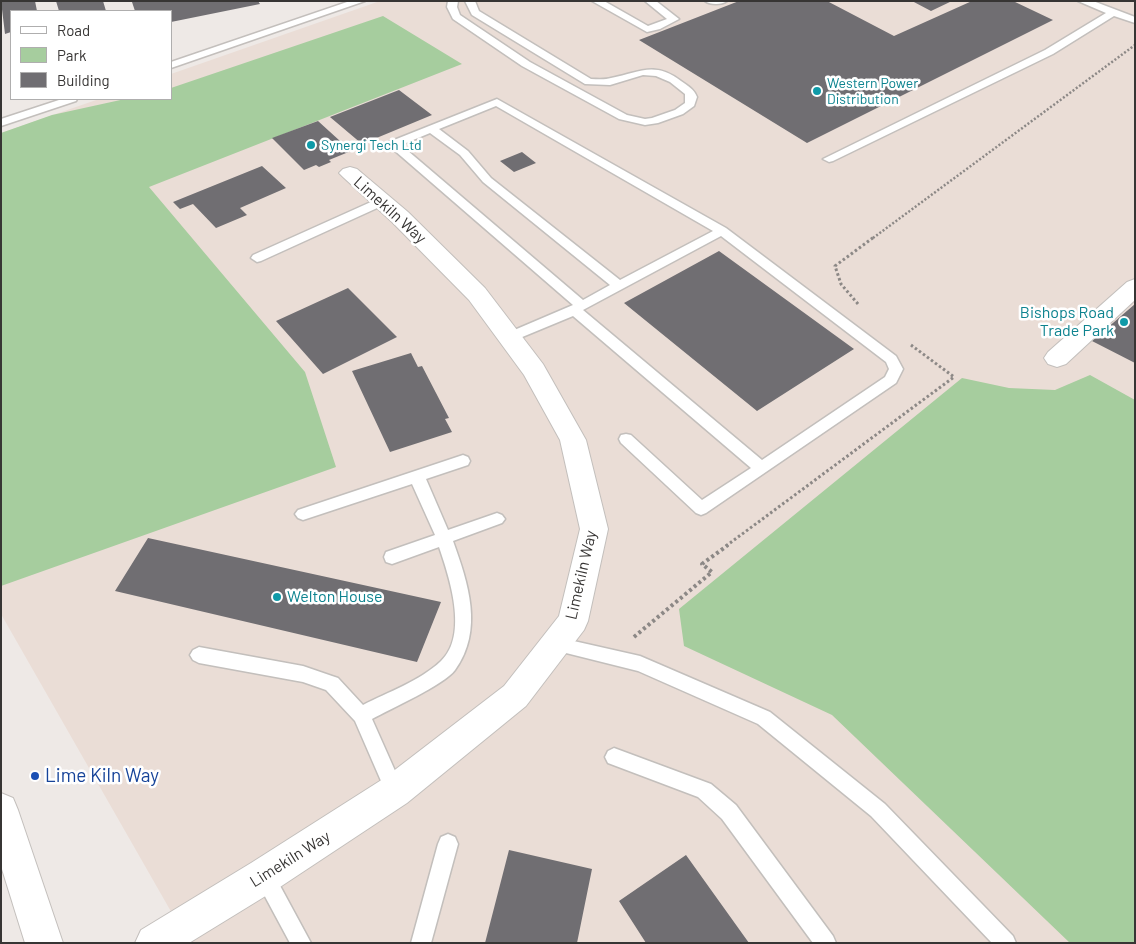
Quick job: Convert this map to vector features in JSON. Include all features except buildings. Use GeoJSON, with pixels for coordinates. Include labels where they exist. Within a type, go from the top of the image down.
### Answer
{"type":"FeatureCollection","features":[{"type":"Feature","properties":{"kind":"street","name":"Limekiln Way"},"geometry":{"type":"LineString","coordinates":[[154,943],[264,876],[395,792],[515,696],[573,621],[594,529],[573,440],[534,370],[477,294],[382,201],[350,173]]}},
{"type":"Feature","properties":{"kind":"street"},"geometry":{"type":"LineString","coordinates":[[1057,358],[1135,287]]}},
{"type":"Feature","properties":{"kind":"street"},"geometry":{"type":"LineString","coordinates":[[1,810],[44,943]]}},
{"type":"Feature","properties":{"kind":"lane"},"geometry":{"type":"LineString","coordinates":[[172,65],[360,1]]}},
{"type":"Feature","properties":{"kind":"lane"},"geometry":{"type":"LineString","coordinates":[[453,1],[452,7],[456,17],[526,64],[623,117],[645,122],[654,121],[680,112],[690,104],[692,97],[690,92],[674,80],[658,73],[642,72],[610,82],[589,82],[475,13],[470,1]]}},
{"type":"Feature","properties":{"kind":"lane"},"geometry":{"type":"LineString","coordinates":[[597,1],[647,29],[657,28],[674,19],[650,1]]}},
{"type":"Feature","properties":{"kind":"lane"},"geometry":{"type":"LineString","coordinates":[[710,1],[722,1]]}},
{"type":"Feature","properties":{"kind":"lane"},"geometry":{"type":"LineString","coordinates":[[1083,1],[1135,20]]}},
{"type":"Feature","properties":{"kind":"lane"},"geometry":{"type":"LineString","coordinates":[[829,158],[1048,52],[1113,12]]}},
{"type":"Feature","properties":{"kind":"lane"},"geometry":{"type":"LineString","coordinates":[[1,123],[69,100]]}},
{"type":"Feature","properties":{"kind":"lane"},"geometry":{"type":"LineString","coordinates":[[626,439],[700,509],[761,468],[891,380],[896,369],[892,359],[722,231],[497,102],[393,144],[761,468]]}},
{"type":"Feature","properties":{"kind":"lane"},"geometry":{"type":"LineString","coordinates":[[431,128],[464,153],[487,180],[619,286]]}},
{"type":"Feature","properties":{"kind":"lane"},"geometry":{"type":"LineString","coordinates":[[257,258],[382,201]]}},
{"type":"Feature","properties":{"kind":"lane"},"geometry":{"type":"LineString","coordinates":[[510,337],[578,308],[722,231]]}},
{"type":"Feature","properties":{"kind":"lane"},"geometry":{"type":"LineString","coordinates":[[303,514],[463,461]]}},
{"type":"Feature","properties":{"kind":"lane"},"geometry":{"type":"LineString","coordinates":[[361,715],[423,683],[448,666],[459,645],[464,620],[460,584],[444,538],[417,477]]}},
{"type":"Feature","properties":{"kind":"lane"},"geometry":{"type":"LineString","coordinates":[[392,557],[497,519]]}},
{"type":"Feature","properties":{"kind":"lane"},"geometry":{"type":"LineString","coordinates":[[556,644],[640,664],[764,718],[878,810],[1006,943]]}},
{"type":"Feature","properties":{"kind":"lane"},"geometry":{"type":"LineString","coordinates":[[199,655],[304,674],[332,684],[361,715],[395,792]]}},
{"type":"Feature","properties":{"kind":"lane"},"geometry":{"type":"LineString","coordinates":[[614,757],[704,790],[729,812],[826,943]]}},
{"type":"Feature","properties":{"kind":"lane"},"geometry":{"type":"LineString","coordinates":[[421,943],[448,844]]}},
{"type":"Feature","properties":{"kind":"lane"},"geometry":{"type":"LineString","coordinates":[[264,876],[301,943]]}},
{"type":"Feature","properties":{"kind":"shaded area"},"geometry":{"type":"Polygon","coordinates":[[[380,1],[1135,1],[1135,943],[189,943],[1,614],[1,133],[96,100],[172,100],[172,74],[380,1]]]}},
{"type":"Feature","properties":{"kind":"green space"},"geometry":{"type":"Polygon","coordinates":[[[383,16],[462,64],[149,187],[305,372],[336,467],[1,586],[1,133],[52,115],[120,100],[172,100],[172,88],[383,16]]]}},
{"type":"Feature","properties":{"kind":"green space"},"geometry":{"type":"Polygon","coordinates":[[[1090,375],[1135,400],[1135,943],[1070,943],[832,715],[684,646],[679,609],[962,378],[1009,388],[1055,390],[1090,375]]]}},
{"type":"Feature","properties":{"kind":"place","name":"Western Power Distribution"},"geometry":{"type":"Point","coordinates":[817,91]}},
{"type":"Feature","properties":{"kind":"place","name":"Synergi Tech Ltd"},"geometry":{"type":"Point","coordinates":[311,145]}},
{"type":"Feature","properties":{"kind":"place","name":"Bishops Road Trade Park"},"geometry":{"type":"Point","coordinates":[1124,322]}},
{"type":"Feature","properties":{"kind":"place","name":"Welton House"},"geometry":{"type":"Point","coordinates":[277,597]}},
{"type":"Feature","properties":{"kind":"place","name":"Lime Kiln Way"},"geometry":{"type":"Point","coordinates":[35,776]}}]}
